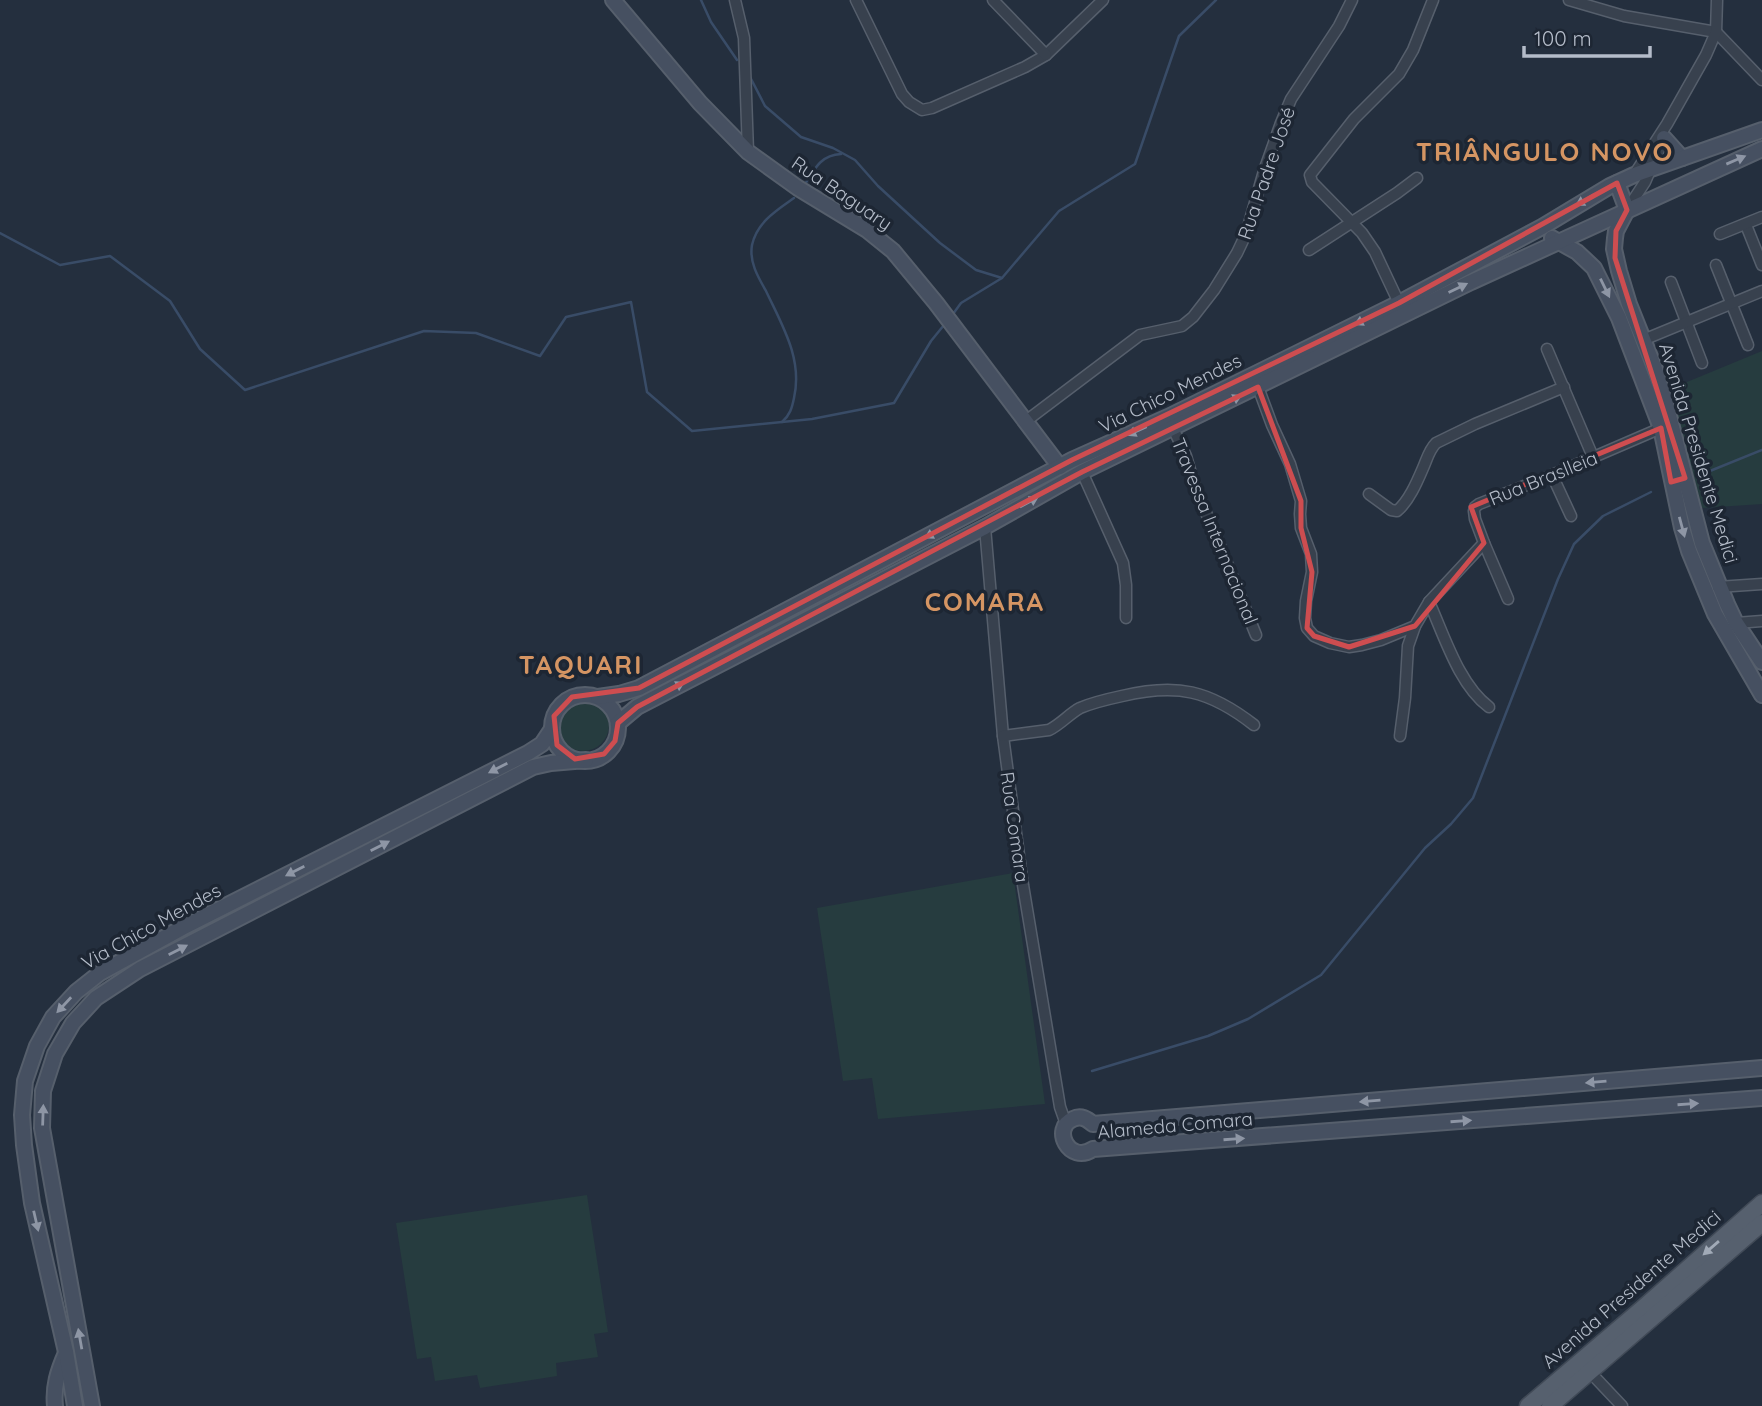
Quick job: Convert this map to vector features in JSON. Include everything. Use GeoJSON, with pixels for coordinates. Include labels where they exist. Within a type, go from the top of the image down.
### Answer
{"type":"FeatureCollection","features":[{"type":"Feature","properties":{"kind":"main road","name":"Rua Baguary"},"geometry":{"type":"LineString","coordinates":[[612,0],[699,103],[748,152],[798,188],[867,230],[893,251],[936,303],[1060,467]]}},
{"type":"Feature","properties":{"kind":"main road","name":"Via Chico Mendes"},"geometry":{"type":"LineString","coordinates":[[598,697],[639,688],[1060,467],[1399,303],[1542,227],[1617,183],[1762,130]]}},
{"type":"Feature","properties":{"kind":"main road"},"geometry":{"type":"LineString","coordinates":[[1666,131],[1682,159]]}},
{"type":"Feature","properties":{"kind":"main road","name":"Via Chico Mendes"},"geometry":{"type":"LineString","coordinates":[[618,723],[637,707],[985,527],[1082,472],[1471,282],[1762,149]]}},
{"type":"Feature","properties":{"kind":"main road"},"geometry":{"type":"LineString","coordinates":[[1617,183],[1627,209]]}},
{"type":"Feature","properties":{"kind":"main road","name":"Avenida Presidente Medici"},"geometry":{"type":"LineString","coordinates":[[1627,209],[1616,232],[1614,249],[1629,304],[1667,404],[1682,528],[1715,614],[1762,695]]}},
{"type":"Feature","properties":{"kind":"main road","name":"Avenida Presidente Medici"},"geometry":{"type":"LineString","coordinates":[[1542,227],[1546,234],[1577,252],[1591,265],[1601,280],[1635,357],[1718,587],[1736,623],[1762,662]]}},
{"type":"Feature","properties":{"kind":"main road"},"geometry":{"type":"LineString","coordinates":[[585,695],[598,697],[608,704],[618,723],[618,732],[611,748],[596,759],[586,760],[575,759],[565,753],[557,745],[552,729],[554,716],[561,705],[572,697],[585,695]]}},
{"type":"Feature","properties":{"kind":"main road","name":"Via Chico Mendes"},"geometry":{"type":"LineString","coordinates":[[75,1406],[66,1352],[32,1203],[24,1145],[25,1080],[37,1046],[53,1017],[76,992],[100,972],[528,753],[542,744],[552,729]]}},
{"type":"Feature","properties":{"kind":"main road","name":"Via Chico Mendes"},"geometry":{"type":"LineString","coordinates":[[92,1406],[42,1128],[43,1091],[55,1054],[73,1023],[96,998],[140,969],[533,767],[586,760]]}},
{"type":"Feature","properties":{"kind":"main road","name":"Alameda Comara"},"geometry":{"type":"LineString","coordinates":[[1762,1068],[1093,1124],[1080,1117],[1066,1124],[1063,1138],[1068,1148],[1083,1154],[1093,1149],[1762,1098]]}},
{"type":"Feature","properties":{"kind":"main road"},"geometry":{"type":"LineString","coordinates":[[1093,1124],[1098,1134],[1093,1149]]}},
{"type":"Feature","properties":{"kind":"main road","name":"Avenida Presidente Medici"},"geometry":{"type":"LineString","coordinates":[[1528,1406],[1762,1203]]}},
{"type":"Feature","properties":{"kind":"main road","name":"Avenida Presidente Medici"},"geometry":{"type":"LineString","coordinates":[[1550,1406],[1762,1223]]}},
{"type":"Feature","properties":{"kind":"main road"},"geometry":{"type":"LineString","coordinates":[[55,1406],[55,1384],[66,1352]]}},
{"type":"Feature","properties":{"kind":"street"},"geometry":{"type":"LineString","coordinates":[[735,0],[744,38],[748,152]]}},
{"type":"Feature","properties":{"kind":"street"},"geometry":{"type":"LineString","coordinates":[[856,0],[900,88],[909,102],[918,108],[926,109],[1025,67],[1046,55],[1103,0]]}},
{"type":"Feature","properties":{"kind":"street"},"geometry":{"type":"LineString","coordinates":[[993,0],[1046,55]]}},
{"type":"Feature","properties":{"kind":"street","name":"Rua Padre José"},"geometry":{"type":"LineString","coordinates":[[1026,421],[1140,335],[1182,326],[1193,317],[1214,290],[1246,234],[1264,171],[1292,99],[1339,26],[1352,0]]}},
{"type":"Feature","properties":{"kind":"street"},"geometry":{"type":"LineString","coordinates":[[1399,303],[1376,252],[1352,222],[1312,182],[1310,175],[1354,119],[1399,74],[1413,50],[1433,0]]}},
{"type":"Feature","properties":{"kind":"street"},"geometry":{"type":"LineString","coordinates":[[1569,0],[1624,16],[1716,32],[1762,80]]}},
{"type":"Feature","properties":{"kind":"street"},"geometry":{"type":"LineString","coordinates":[[1627,209],[1640,191],[1666,131],[1716,32],[1717,0]]}},
{"type":"Feature","properties":{"kind":"street"},"geometry":{"type":"LineString","coordinates":[[1634,175],[1666,131]]}},
{"type":"Feature","properties":{"kind":"street"},"geometry":{"type":"LineString","coordinates":[[1309,250],[1417,178]]}},
{"type":"Feature","properties":{"kind":"street"},"geometry":{"type":"LineString","coordinates":[[1720,234],[1762,218]]}},
{"type":"Feature","properties":{"kind":"street"},"geometry":{"type":"LineString","coordinates":[[1746,225],[1762,265]]}},
{"type":"Feature","properties":{"kind":"street"},"geometry":{"type":"LineString","coordinates":[[1716,265],[1748,345]]}},
{"type":"Feature","properties":{"kind":"street"},"geometry":{"type":"LineString","coordinates":[[1671,282],[1702,363]]}},
{"type":"Feature","properties":{"kind":"street"},"geometry":{"type":"LineString","coordinates":[[1643,340],[1762,291]]}},
{"type":"Feature","properties":{"kind":"street"},"geometry":{"type":"LineString","coordinates":[[1547,349],[1593,457]]}},
{"type":"Feature","properties":{"kind":"street"},"geometry":{"type":"LineString","coordinates":[[1258,387],[1290,464],[1301,501],[1301,528],[1308,545],[1312,572],[1305,609],[1307,628],[1314,636],[1349,647],[1381,640],[1415,626]]}},
{"type":"Feature","properties":{"kind":"street"},"geometry":{"type":"LineString","coordinates":[[1369,494],[1391,510],[1397,511],[1404,506],[1432,446],[1436,443],[1564,387]]}},
{"type":"Feature","properties":{"kind":"street","name":"Travessa Internacional"},"geometry":{"type":"LineString","coordinates":[[1173,428],[1256,635]]}},
{"type":"Feature","properties":{"kind":"street","name":"Rua Braslleia"},"geometry":{"type":"LineString","coordinates":[[1484,544],[1475,519],[1475,507],[1661,428]]}},
{"type":"Feature","properties":{"kind":"street"},"geometry":{"type":"LineString","coordinates":[[1082,472],[1123,563],[1126,618]]}},
{"type":"Feature","properties":{"kind":"street"},"geometry":{"type":"LineString","coordinates":[[1552,475],[1571,516]]}},
{"type":"Feature","properties":{"kind":"street","name":"Rua Comara"},"geometry":{"type":"LineString","coordinates":[[985,527],[1003,736],[1028,911],[1060,1107],[1066,1124]]}},
{"type":"Feature","properties":{"kind":"street"},"geometry":{"type":"LineString","coordinates":[[1399,736],[1405,698],[1408,646],[1415,626],[1429,602],[1484,544],[1508,599]]}},
{"type":"Feature","properties":{"kind":"street"},"geometry":{"type":"LineString","coordinates":[[1718,587],[1762,584]]}},
{"type":"Feature","properties":{"kind":"street"},"geometry":{"type":"LineString","coordinates":[[1429,602],[1459,670],[1477,697],[1489,707]]}},
{"type":"Feature","properties":{"kind":"street"},"geometry":{"type":"LineString","coordinates":[[1736,623],[1762,621]]}},
{"type":"Feature","properties":{"kind":"street"},"geometry":{"type":"LineString","coordinates":[[1003,736],[1049,730],[1080,709],[1099,701],[1160,690],[1186,691],[1220,701],[1254,725]]}},
{"type":"Feature","properties":{"kind":"street"},"geometry":{"type":"LineString","coordinates":[[1589,1371],[1622,1406]]}},
{"type":"Feature","properties":{"kind":"highlighted area"},"geometry":{"type":"Polygon","coordinates":[[[1617,183],[1627,210],[1616,231],[1615,258],[1685,478],[1671,482],[1661,428],[1471,507],[1484,543],[1415,626],[1349,647],[1314,636],[1307,628],[1312,572],[1301,528],[1301,501],[1258,387],[1082,472],[637,707],[618,723],[615,741],[604,754],[575,759],[557,745],[554,716],[572,697],[639,688],[1072,460],[1399,303],[1617,183]]]}},
{"type":"Feature","properties":{"kind":"green space"},"geometry":{"type":"Polygon","coordinates":[[[1762,351],[1762,504],[1702,508],[1670,389],[1762,351]]]}},
{"type":"Feature","properties":{"kind":"green space"},"geometry":{"type":"Polygon","coordinates":[[[583,699],[602,706],[609,725],[602,744],[583,751],[564,744],[557,725],[564,706],[583,699]]]}},
{"type":"Feature","properties":{"kind":"green space"},"geometry":{"type":"Polygon","coordinates":[[[1013,873],[1045,1104],[878,1119],[872,1078],[843,1081],[817,908],[1013,873]]]}},
{"type":"Feature","properties":{"kind":"green space"},"geometry":{"type":"Polygon","coordinates":[[[587,1195],[608,1332],[594,1334],[598,1357],[556,1363],[557,1376],[480,1388],[477,1375],[435,1381],[431,1357],[417,1359],[396,1223],[587,1195]]]}},
{"type":"Feature","properties":{"kind":"waterway"},"geometry":{"type":"LineString","coordinates":[[701,0],[711,22],[737,60]]}},
{"type":"Feature","properties":{"kind":"waterway"},"geometry":{"type":"LineString","coordinates":[[953,314],[961,303],[1002,278],[1059,211],[1135,164],[1179,36],[1216,0]]}},
{"type":"Feature","properties":{"kind":"waterway"},"geometry":{"type":"LineString","coordinates":[[749,75],[765,106],[801,137],[833,148],[855,160],[878,186],[940,243],[976,270],[1002,278]]}},
{"type":"Feature","properties":{"kind":"waterway"},"geometry":{"type":"LineString","coordinates":[[804,186],[823,160],[841,154]]}},
{"type":"Feature","properties":{"kind":"waterway"},"geometry":{"type":"LineString","coordinates":[[782,422],[787,417],[794,398],[796,370],[789,343],[755,269],[751,251],[763,223],[794,198]]}},
{"type":"Feature","properties":{"kind":"waterway"},"geometry":{"type":"LineString","coordinates":[[0,233],[60,265],[110,256],[170,301],[200,349],[245,390],[424,331],[476,333],[540,356],[566,317],[631,302],[647,392],[692,431],[812,419],[894,403],[931,341],[944,325]]}},
{"type":"Feature","properties":{"kind":"waterway"},"geometry":{"type":"LineString","coordinates":[[1705,473],[1762,450]]}},
{"type":"Feature","properties":{"kind":"waterway"},"geometry":{"type":"LineString","coordinates":[[1092,1071],[1208,1036],[1248,1019],[1321,975],[1425,848],[1451,824],[1473,798],[1574,544],[1603,516],[1651,492]]}},
{"type":"Feature","properties":{"kind":"district","name":"TRIÂNGULO NOVO"},"geometry":{"type":"Point","coordinates":[1545,151]}},
{"type":"Feature","properties":{"kind":"district","name":"COMARA"},"geometry":{"type":"Point","coordinates":[985,601]}},
{"type":"Feature","properties":{"kind":"district","name":"TAQUARI"},"geometry":{"type":"Point","coordinates":[581,664]}}]}
